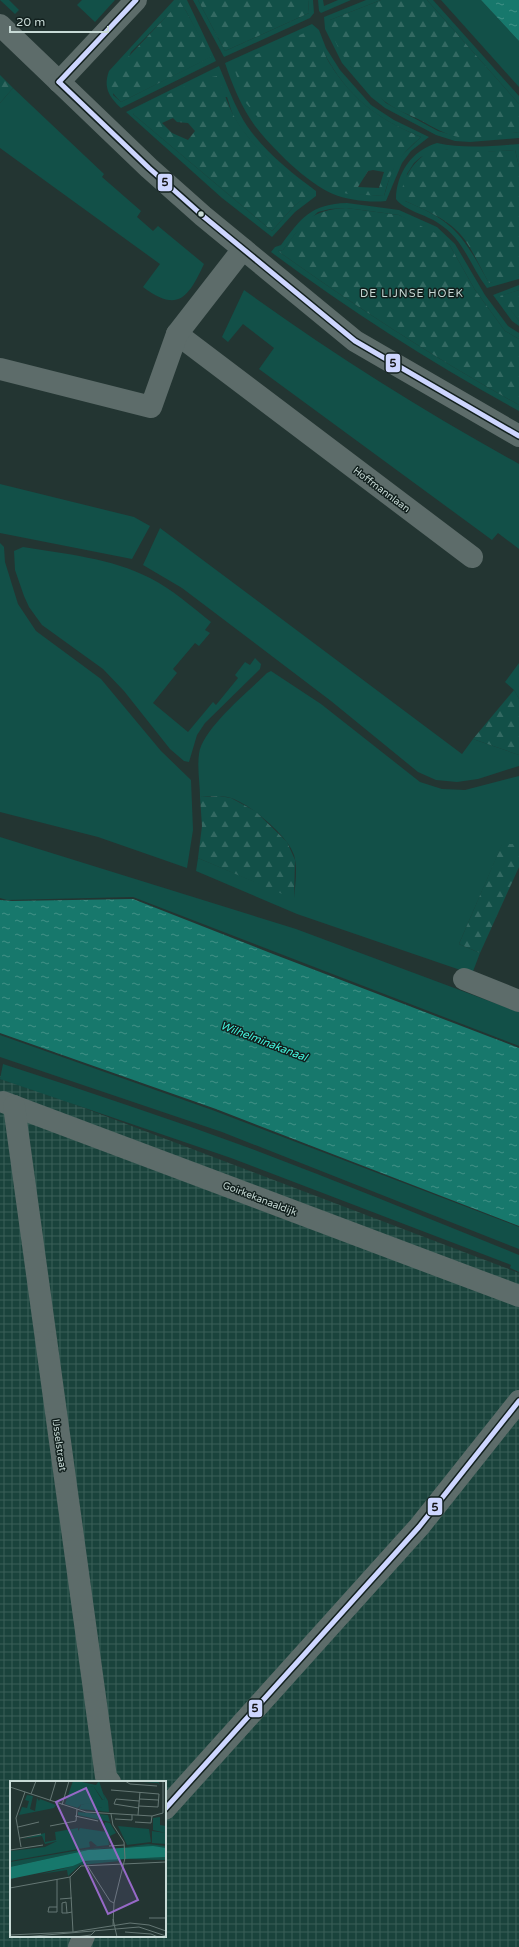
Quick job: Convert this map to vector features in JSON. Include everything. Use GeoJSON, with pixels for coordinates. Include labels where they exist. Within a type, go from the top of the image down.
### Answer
{"type":"FeatureCollection","features":[{"type":"Feature","properties":{"kind":"street"},"geometry":{"type":"LineString","coordinates":[[59,82],[136,0]]}},
{"type":"Feature","properties":{"kind":"street"},"geometry":{"type":"LineString","coordinates":[[0,25],[149,168],[243,249],[355,341],[519,436]]}},
{"type":"Feature","properties":{"kind":"street"},"geometry":{"type":"LineString","coordinates":[[0,369],[151,407],[177,334],[243,249]]}},
{"type":"Feature","properties":{"kind":"street","name":"Hoffmannlaan"},"geometry":{"type":"LineString","coordinates":[[177,334],[472,556]]}},
{"type":"Feature","properties":{"kind":"street"},"geometry":{"type":"LineString","coordinates":[[464,979],[519,1001]]}},
{"type":"Feature","properties":{"kind":"street","name":"Goirkekanaaldijk"},"geometry":{"type":"LineString","coordinates":[[7,1103],[519,1296]]}},
{"type":"Feature","properties":{"kind":"street","name":"IJsselstraat"},"geometry":{"type":"LineString","coordinates":[[7,1103],[106,1777],[109,1781]]}},
{"type":"Feature","properties":{"kind":"street"},"geometry":{"type":"LineString","coordinates":[[166,1808],[419,1527],[519,1400]]}},
{"type":"Feature","properties":{"kind":"street"},"geometry":{"type":"LineString","coordinates":[[79,1947],[84,1937]]}},
{"type":"Feature","properties":{"kind":"shaded area"},"geometry":{"type":"Polygon","coordinates":[[[0,1076],[519,1273],[519,1947],[0,1947],[0,1076]]]}},
{"type":"Feature","properties":{"kind":"green space"},"geometry":{"type":"Polygon","coordinates":[[[0,0],[9,0],[19,10],[15,14],[0,0]]]}},
{"type":"Feature","properties":{"kind":"green space"},"geometry":{"type":"Polygon","coordinates":[[[82,0],[115,0],[95,22],[77,5],[82,0]]]}},
{"type":"Feature","properties":{"kind":"green space"},"geometry":{"type":"Polygon","coordinates":[[[174,0],[187,0],[216,61],[121,108],[113,100],[108,91],[107,77],[109,71],[174,0]],[[180,3],[131,52],[113,95],[121,102],[210,57],[186,11],[180,3]]]}},
{"type":"Feature","properties":{"kind":"green space"},"geometry":{"type":"Polygon","coordinates":[[[193,0],[198,0],[225,51],[309,13],[308,0],[313,0],[314,13],[310,18],[224,57],[193,0]]]}},
{"type":"Feature","properties":{"kind":"green space"},"geometry":{"type":"Polygon","coordinates":[[[198,0],[308,0],[309,13],[225,51],[198,0]]]}},
{"type":"Feature","properties":{"kind":"green space"},"geometry":{"type":"Polygon","coordinates":[[[318,0],[323,0],[324,6],[338,0],[351,0],[321,13],[319,11],[318,0]]]}},
{"type":"Feature","properties":{"kind":"green space"},"geometry":{"type":"Polygon","coordinates":[[[366,0],[381,0],[330,20],[351,67],[386,103],[438,131],[460,137],[519,132],[519,138],[470,142],[455,141],[436,135],[385,108],[371,97],[342,63],[325,29],[324,17],[366,0]]]}},
{"type":"Feature","properties":{"kind":"green space"},"geometry":{"type":"Polygon","coordinates":[[[381,0],[427,0],[519,104],[519,132],[472,138],[453,136],[395,108],[378,96],[359,77],[342,54],[336,43],[330,20],[381,0]]]}},
{"type":"Feature","properties":{"kind":"green space"},"geometry":{"type":"Polygon","coordinates":[[[427,0],[433,0],[519,96],[519,104],[427,0]]]}},
{"type":"Feature","properties":{"kind":"green space"},"geometry":{"type":"Polygon","coordinates":[[[441,0],[481,0],[519,41],[519,87],[441,0]]]}},
{"type":"Feature","properties":{"kind":"green space"},"geometry":{"type":"Polygon","coordinates":[[[180,2],[211,57],[121,102],[111,88],[111,80],[114,72],[180,2]]]}},
{"type":"Feature","properties":{"kind":"green space"},"geometry":{"type":"Polygon","coordinates":[[[312,24],[319,30],[326,48],[340,70],[371,105],[394,120],[429,137],[411,151],[402,163],[386,201],[366,201],[333,194],[323,189],[302,174],[262,135],[250,119],[242,104],[234,88],[225,63],[312,24]],[[324,53],[346,193],[384,196],[397,160],[421,137],[390,122],[364,104],[353,94],[333,68],[324,53]]]}},
{"type":"Feature","properties":{"kind":"green space"},"geometry":{"type":"Polygon","coordinates":[[[311,30],[317,37],[328,60],[348,89],[381,117],[421,137],[397,163],[390,177],[384,196],[348,194],[337,191],[311,174],[291,157],[246,103],[233,65],[311,30]],[[373,170],[368,171],[358,187],[379,188],[384,172],[373,170]]]}},
{"type":"Feature","properties":{"kind":"green space"},"geometry":{"type":"Polygon","coordinates":[[[219,66],[237,108],[255,136],[274,157],[316,191],[316,196],[295,212],[272,237],[222,198],[126,112],[219,66]],[[227,97],[133,114],[272,231],[294,206],[310,193],[268,159],[249,139],[234,117],[227,97]]]}},
{"type":"Feature","properties":{"kind":"green space"},"geometry":{"type":"Polygon","coordinates":[[[0,75],[13,88],[0,103],[0,75]]]}},
{"type":"Feature","properties":{"kind":"green space"},"geometry":{"type":"Polygon","coordinates":[[[217,76],[232,113],[242,129],[269,159],[311,193],[294,206],[272,231],[133,114],[174,92],[206,78],[217,76]],[[173,118],[162,123],[172,133],[188,140],[195,131],[188,123],[177,122],[173,118]]]}},
{"type":"Feature","properties":{"kind":"green space"},"geometry":{"type":"Polygon","coordinates":[[[13,88],[104,174],[102,177],[141,211],[137,217],[153,231],[158,226],[204,264],[193,286],[181,298],[173,300],[165,299],[155,295],[143,287],[160,264],[0,148],[0,103],[13,88]]]}},
{"type":"Feature","properties":{"kind":"green space"},"geometry":{"type":"Polygon","coordinates":[[[437,143],[468,146],[519,144],[519,167],[515,150],[474,153],[454,152],[445,149],[421,157],[414,163],[407,174],[405,201],[436,216],[456,232],[472,253],[489,283],[519,274],[519,279],[487,288],[466,253],[447,229],[433,220],[409,209],[399,203],[396,199],[399,181],[407,164],[420,151],[437,143]]]}},
{"type":"Feature","properties":{"kind":"green space"},"geometry":{"type":"Polygon","coordinates":[[[435,147],[465,152],[515,150],[519,167],[519,274],[509,279],[489,283],[459,232],[436,215],[401,199],[402,190],[407,175],[421,157],[435,147]]]}},
{"type":"Feature","properties":{"kind":"green space"},"geometry":{"type":"Polygon","coordinates":[[[347,203],[399,210],[437,227],[455,244],[485,295],[508,326],[519,333],[519,339],[505,331],[475,290],[449,244],[399,215],[346,208],[330,209],[318,212],[296,233],[283,250],[278,251],[396,331],[519,405],[519,411],[455,375],[392,336],[271,252],[275,247],[281,245],[301,220],[308,214],[324,206],[347,203]]]}},
{"type":"Feature","properties":{"kind":"green space"},"geometry":{"type":"Polygon","coordinates":[[[346,208],[399,215],[439,235],[449,244],[475,290],[505,331],[519,339],[519,405],[396,331],[278,251],[283,250],[309,219],[324,211],[346,208]]]}},
{"type":"Feature","properties":{"kind":"green space"},"geometry":{"type":"Polygon","coordinates":[[[519,285],[519,290],[501,296],[519,321],[519,326],[512,321],[493,295],[519,285]]]}},
{"type":"Feature","properties":{"kind":"green space"},"geometry":{"type":"Polygon","coordinates":[[[244,290],[311,337],[379,381],[519,464],[519,549],[498,533],[492,540],[259,369],[274,348],[243,324],[228,342],[222,337],[244,290]]]}},
{"type":"Feature","properties":{"kind":"green space"},"geometry":{"type":"Polygon","coordinates":[[[519,290],[519,321],[500,296],[519,290]]]}},
{"type":"Feature","properties":{"kind":"green space"},"geometry":{"type":"Polygon","coordinates":[[[0,484],[134,517],[150,526],[132,559],[0,533],[0,484]]]}},
{"type":"Feature","properties":{"kind":"green space"},"geometry":{"type":"Polygon","coordinates":[[[160,528],[462,754],[473,739],[519,755],[519,766],[478,779],[457,782],[436,780],[418,772],[331,701],[182,588],[143,565],[160,528]]]}},
{"type":"Feature","properties":{"kind":"green space"},"geometry":{"type":"Polygon","coordinates":[[[0,543],[4,547],[5,562],[18,604],[36,631],[101,679],[161,751],[191,780],[193,830],[187,868],[98,837],[0,812],[0,543]]]}},
{"type":"Feature","properties":{"kind":"green space"},"geometry":{"type":"Polygon","coordinates":[[[23,547],[104,561],[135,571],[166,587],[211,622],[205,630],[210,633],[199,646],[195,643],[173,669],[177,673],[153,703],[188,732],[213,702],[216,705],[238,678],[235,675],[245,662],[250,665],[255,658],[261,664],[260,669],[205,723],[197,735],[189,762],[184,761],[170,749],[124,691],[103,669],[42,625],[29,607],[15,570],[14,551],[23,547]]]}},
{"type":"Feature","properties":{"kind":"green space"},"geometry":{"type":"Polygon","coordinates":[[[519,663],[519,699],[514,690],[505,682],[519,663]]]}},
{"type":"Feature","properties":{"kind":"green space"},"geometry":{"type":"Polygon","coordinates":[[[271,671],[321,704],[420,782],[442,789],[465,790],[519,776],[519,844],[502,845],[459,944],[480,953],[472,974],[297,914],[196,871],[198,858],[294,898],[296,871],[294,855],[290,847],[276,830],[258,814],[239,801],[223,796],[200,797],[198,759],[202,744],[208,733],[238,700],[271,671]]]}},
{"type":"Feature","properties":{"kind":"green space"},"geometry":{"type":"Polygon","coordinates":[[[514,690],[519,699],[519,755],[473,739],[514,690]]]}},
{"type":"Feature","properties":{"kind":"green space"},"geometry":{"type":"Polygon","coordinates":[[[219,796],[231,798],[255,811],[287,842],[295,860],[294,899],[198,858],[202,826],[200,797],[219,796]]]}},
{"type":"Feature","properties":{"kind":"green space"},"geometry":{"type":"Polygon","coordinates":[[[0,837],[296,929],[519,1012],[519,1046],[133,897],[7,900],[0,898],[0,837]]]}},
{"type":"Feature","properties":{"kind":"green space"},"geometry":{"type":"Polygon","coordinates":[[[502,844],[519,844],[519,867],[480,953],[459,944],[502,844]]]}},
{"type":"Feature","properties":{"kind":"green space"},"geometry":{"type":"Polygon","coordinates":[[[0,1035],[215,1111],[519,1227],[519,1249],[222,1132],[0,1057],[0,1035]]]}},
{"type":"Feature","properties":{"kind":"green space"},"geometry":{"type":"Polygon","coordinates":[[[3,1064],[128,1105],[286,1162],[519,1255],[519,1272],[510,1268],[511,1265],[231,1158],[0,1079],[3,1064]]]}},
{"type":"Feature","properties":{"kind":"water"},"geometry":{"type":"Polygon","coordinates":[[[481,0],[519,0],[519,41],[481,0]]]}},
{"type":"Feature","properties":{"kind":"water","name":"Wilhelminakanaal"},"geometry":{"type":"Polygon","coordinates":[[[133,899],[519,1048],[519,1226],[216,1109],[0,1033],[0,900],[133,899]]]}},
{"type":"Feature","properties":{"kind":"transit line","name":"5"},"geometry":{"type":"LineString","coordinates":[[59,82],[136,0]]}},
{"type":"Feature","properties":{"kind":"transit line","name":"5"},"geometry":{"type":"LineString","coordinates":[[59,82],[149,168],[203,216],[355,341],[519,436]]}},
{"type":"Feature","properties":{"kind":"transit line","name":"5"},"geometry":{"type":"LineString","coordinates":[[166,1808],[419,1527],[519,1401]]}},
{"type":"Feature","properties":{"kind":"district","name":"DE LIJNSE HOEK"},"geometry":{"type":"Point","coordinates":[412,293]}}]}
